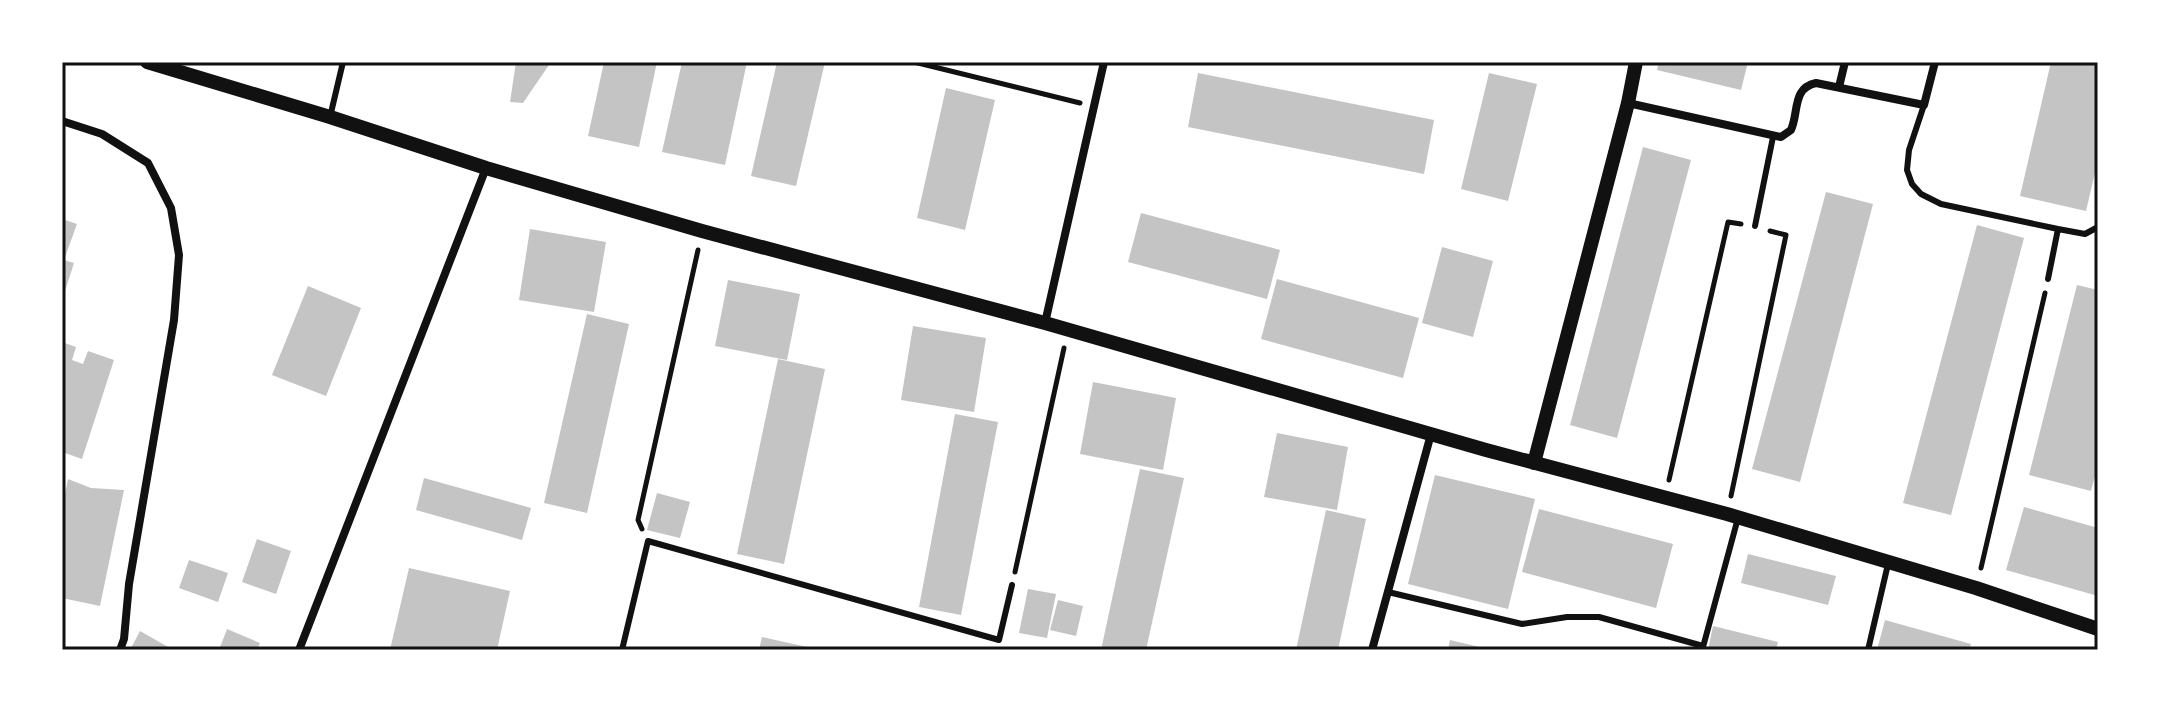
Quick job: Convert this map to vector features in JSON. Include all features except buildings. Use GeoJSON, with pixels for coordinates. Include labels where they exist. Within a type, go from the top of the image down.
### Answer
{"type":"FeatureCollection","features":[{"type":"Feature","properties":{"kind":"street"},"geometry":{"type":"LineString","coordinates":[[147,62],[486,168],[702,231],[1045,323],[1534,463],[1665,496],[1976,588],[2098,629]]}},
{"type":"Feature","properties":{"kind":"street"},"geometry":{"type":"LineString","coordinates":[[1045,323],[1104,62]]}},
{"type":"Feature","properties":{"kind":"street"},"geometry":{"type":"LineString","coordinates":[[1534,463],[1636,62]]}},
{"type":"Feature","properties":{"kind":"street"},"geometry":{"type":"LineString","coordinates":[[1839,87],[1845,62]]}},
{"type":"Feature","properties":{"kind":"street"},"geometry":{"type":"LineString","coordinates":[[1628,103],[1773,137],[1786,135],[1791,130],[1799,95],[1807,85],[1816,83],[1924,105],[1935,62]]}},
{"type":"Feature","properties":{"kind":"street"},"geometry":{"type":"LineString","coordinates":[[62,121],[102,134],[148,163],[171,208],[179,255],[174,320],[120,650]]}},
{"type":"Feature","properties":{"kind":"street"},"geometry":{"type":"LineString","coordinates":[[299,650],[486,168]]}},
{"type":"Feature","properties":{"kind":"street"},"geometry":{"type":"LineString","coordinates":[[1372,650],[1431,434]]}},
{"type":"Feature","properties":{"kind":"lane"},"geometry":{"type":"LineString","coordinates":[[330,117],[343,62]]}},
{"type":"Feature","properties":{"kind":"lane"},"geometry":{"type":"LineString","coordinates":[[1924,105],[1909,150],[1907,170],[1912,184],[1921,194],[1941,204],[2058,229],[2085,234],[2098,227]]}},
{"type":"Feature","properties":{"kind":"lane"},"geometry":{"type":"LineString","coordinates":[[1755,226],[1773,137]]}},
{"type":"Feature","properties":{"kind":"lane"},"geometry":{"type":"LineString","coordinates":[[2048,279],[2058,229]]}},
{"type":"Feature","properties":{"kind":"lane"},"geometry":{"type":"LineString","coordinates":[[1388,592],[1522,624],[1567,617],[1599,617],[1703,648],[1733,516]]}},
{"type":"Feature","properties":{"kind":"lane"},"geometry":{"type":"LineString","coordinates":[[622,650],[648,541],[999,640],[1012,585]]}},
{"type":"Feature","properties":{"kind":"lane"},"geometry":{"type":"LineString","coordinates":[[1868,650],[1889,563]]}},
{"type":"Feature","properties":{"kind":"path"},"geometry":{"type":"LineString","coordinates":[[914,62],[1095,107]]}},
{"type":"Feature","properties":{"kind":"path"},"geometry":{"type":"LineString","coordinates":[[1665,496],[1728,222],[1786,235],[1733,516]]}},
{"type":"Feature","properties":{"kind":"path"},"geometry":{"type":"LineString","coordinates":[[648,541],[638,520],[702,231]]}},
{"type":"Feature","properties":{"kind":"path"},"geometry":{"type":"LineString","coordinates":[[1976,588],[2048,279]]}},
{"type":"Feature","properties":{"kind":"path"},"geometry":{"type":"LineString","coordinates":[[1012,585],[1068,331]]}}]}
